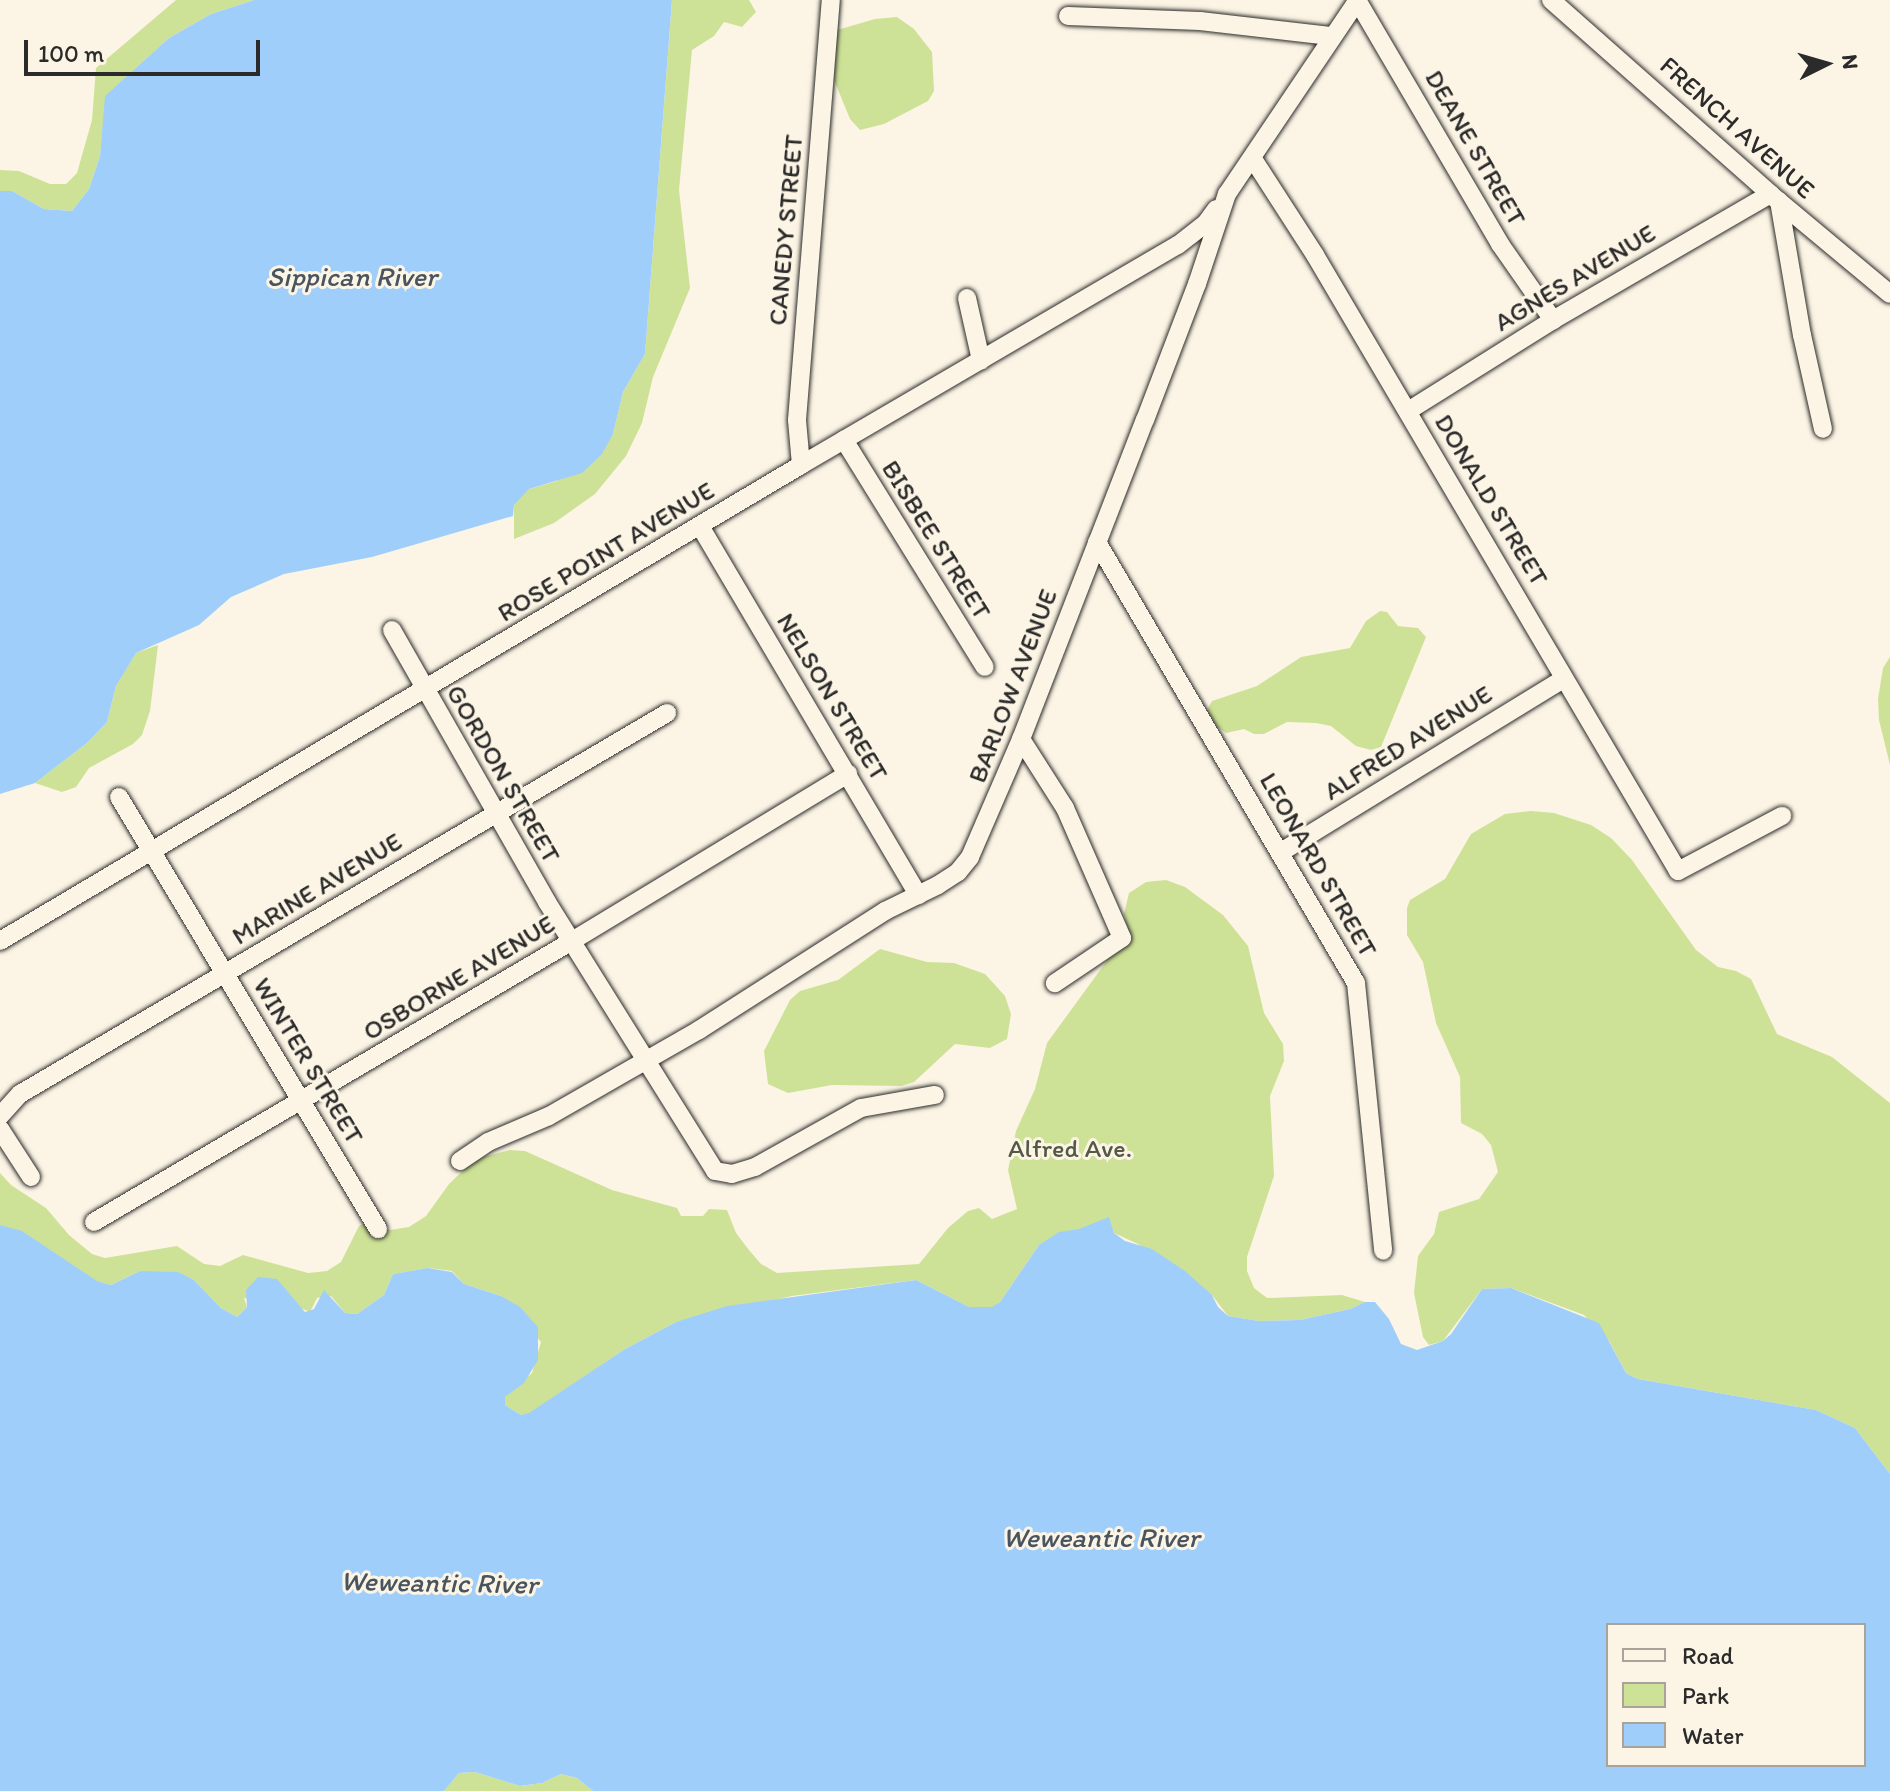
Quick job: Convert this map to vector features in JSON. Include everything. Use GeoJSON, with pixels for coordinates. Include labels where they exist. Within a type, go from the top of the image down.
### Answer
{"type":"FeatureCollection","features":[{"type":"Feature","properties":{"kind":"street","name":"CANEDY STREET"},"geometry":{"type":"LineString","coordinates":[[801,465],[797,420],[831,0]]}},
{"type":"Feature","properties":{"kind":"street"},"geometry":{"type":"LineString","coordinates":[[1162,19],[1163,0]]}},
{"type":"Feature","properties":{"kind":"street","name":"BARLOW AVENUE"},"geometry":{"type":"LineString","coordinates":[[460,1161],[488,1142],[549,1116],[699,1030],[885,911],[958,872],[970,857],[1021,739],[1197,284],[1227,194],[1357,0]]}},
{"type":"Feature","properties":{"kind":"street","name":"DEANE STREET"},"geometry":{"type":"LineString","coordinates":[[1357,0],[1500,244],[1553,320]]}},
{"type":"Feature","properties":{"kind":"street","name":"FRENCH AVENUE"},"geometry":{"type":"LineString","coordinates":[[1551,0],[1775,198],[1890,294]]}},
{"type":"Feature","properties":{"kind":"street"},"geometry":{"type":"LineString","coordinates":[[1068,16],[1162,19],[1330,36]]}},
{"type":"Feature","properties":{"kind":"street","name":"DONALD STREET"},"geometry":{"type":"LineString","coordinates":[[1253,159],[1408,411],[1678,871],[1782,816]]}},
{"type":"Feature","properties":{"kind":"street","name":"ROSE POINT AVENUE"},"geometry":{"type":"LineString","coordinates":[[0,941],[1178,245],[1206,223],[1227,194]]}},
{"type":"Feature","properties":{"kind":"street"},"geometry":{"type":"LineString","coordinates":[[1775,198],[1823,429]]}},
{"type":"Feature","properties":{"kind":"street","name":"AGNES AVENUE"},"geometry":{"type":"LineString","coordinates":[[1408,411],[1553,320],[1775,198]]}},
{"type":"Feature","properties":{"kind":"street"},"geometry":{"type":"LineString","coordinates":[[967,298],[981,360]]}},
{"type":"Feature","properties":{"kind":"street","name":"BISBEE STREET"},"geometry":{"type":"LineString","coordinates":[[844,440],[985,667]]}},
{"type":"Feature","properties":{"kind":"street","name":"NELSON STREET"},"geometry":{"type":"LineString","coordinates":[[700,526],[918,895]]}},
{"type":"Feature","properties":{"kind":"street","name":"LEONARD STREET"},"geometry":{"type":"LineString","coordinates":[[1097,542],[1350,969],[1359,992],[1383,1251]]}},
{"type":"Feature","properties":{"kind":"street","name":"GORDON STREET"},"geometry":{"type":"LineString","coordinates":[[392,630],[496,814],[715,1171],[732,1174],[755,1167],[861,1108],[935,1095]]}},
{"type":"Feature","properties":{"kind":"street","name":"ALFRED AVENUE"},"geometry":{"type":"LineString","coordinates":[[1281,852],[1563,679]]}},
{"type":"Feature","properties":{"kind":"street","name":"MARINE AVENUE"},"geometry":{"type":"LineString","coordinates":[[0,1116],[20,1094],[667,713]]}},
{"type":"Feature","properties":{"kind":"street"},"geometry":{"type":"LineString","coordinates":[[1021,739],[1065,808],[1122,938],[1055,983]]}},
{"type":"Feature","properties":{"kind":"street","name":"OSBORNE AVENUE"},"geometry":{"type":"LineString","coordinates":[[94,1222],[572,941],[848,774]]}},
{"type":"Feature","properties":{"kind":"street","name":"WINTER STREET"},"geometry":{"type":"LineString","coordinates":[[119,797],[148,852],[378,1229]]}},
{"type":"Feature","properties":{"kind":"street"},"geometry":{"type":"LineString","coordinates":[[0,1129],[31,1177]]}},
{"type":"Feature","properties":{"kind":"green space"},"geometry":{"type":"Polygon","coordinates":[[[176,0],[254,0],[211,14],[169,38],[106,96],[100,156],[89,189],[72,211],[44,209],[12,191],[0,191],[0,170],[19,171],[50,184],[66,184],[77,173],[92,120],[96,68],[176,0]]]}},
{"type":"Feature","properties":{"kind":"green space"},"geometry":{"type":"Polygon","coordinates":[[[672,0],[749,0],[756,12],[742,27],[724,22],[714,36],[692,50],[679,190],[690,288],[653,377],[642,423],[626,456],[595,494],[554,523],[514,539],[514,505],[520,495],[529,489],[557,481],[613,434],[623,392],[645,354],[672,0]]]}},
{"type":"Feature","properties":{"kind":"green space"},"geometry":{"type":"Polygon","coordinates":[[[897,17],[914,29],[932,52],[934,91],[928,101],[884,124],[860,130],[850,119],[834,80],[837,30],[875,19],[897,17]]]}},
{"type":"Feature","properties":{"kind":"green space"},"geometry":{"type":"Polygon","coordinates":[[[1380,611],[1387,612],[1398,626],[1418,628],[1426,637],[1381,747],[1371,750],[1356,746],[1331,726],[1316,723],[1287,722],[1264,734],[1254,734],[1244,729],[1226,733],[1210,722],[1207,710],[1212,701],[1257,686],[1301,657],[1350,648],[1366,621],[1380,611]]]}},
{"type":"Feature","properties":{"kind":"green space"},"geometry":{"type":"Polygon","coordinates":[[[158,645],[150,711],[142,735],[133,744],[89,768],[76,787],[62,792],[35,783],[87,743],[107,722],[116,686],[136,653],[158,645]]]}},
{"type":"Feature","properties":{"kind":"green space"},"geometry":{"type":"Polygon","coordinates":[[[1890,657],[1890,765],[1879,720],[1878,699],[1883,668],[1890,657]]]}},
{"type":"Feature","properties":{"kind":"green space"},"geometry":{"type":"Polygon","coordinates":[[[1531,811],[1554,813],[1591,825],[1611,838],[1632,860],[1696,950],[1718,967],[1751,979],[1777,1034],[1832,1057],[1890,1103],[1890,1474],[1855,1428],[1816,1410],[1638,1379],[1626,1373],[1609,1341],[1584,1315],[1511,1288],[1482,1289],[1443,1341],[1429,1345],[1423,1337],[1414,1293],[1418,1256],[1434,1234],[1439,1212],[1479,1199],[1498,1172],[1491,1145],[1482,1134],[1461,1123],[1460,1077],[1436,1023],[1423,962],[1407,935],[1407,908],[1410,900],[1445,879],[1471,834],[1505,814],[1531,811]]]}},
{"type":"Feature","properties":{"kind":"green space","name":"Alfred Ave."},"geometry":{"type":"Polygon","coordinates":[[[1166,880],[1185,887],[1223,915],[1248,946],[1264,1013],[1283,1044],[1284,1061],[1270,1096],[1274,1176],[1247,1257],[1247,1271],[1254,1288],[1267,1298],[1342,1295],[1365,1302],[1350,1309],[1300,1320],[1259,1321],[1228,1316],[1212,1295],[1138,1244],[1114,1233],[1109,1219],[1039,1245],[1000,1302],[993,1307],[969,1307],[916,1280],[792,1296],[676,1322],[625,1349],[529,1414],[521,1415],[505,1405],[505,1397],[532,1373],[541,1342],[501,1296],[464,1284],[452,1271],[429,1268],[393,1274],[384,1295],[357,1314],[345,1313],[331,1296],[317,1298],[310,1312],[298,1307],[244,1298],[247,1307],[237,1317],[221,1308],[194,1280],[140,1271],[111,1285],[96,1281],[0,1225],[0,1173],[11,1185],[46,1208],[69,1235],[92,1254],[105,1258],[177,1246],[204,1264],[220,1266],[243,1255],[308,1273],[327,1271],[341,1262],[359,1226],[366,1223],[390,1230],[409,1227],[426,1216],[449,1184],[475,1159],[510,1150],[525,1151],[612,1190],[677,1208],[681,1216],[703,1216],[709,1209],[727,1210],[736,1233],[749,1250],[761,1264],[777,1273],[919,1264],[948,1228],[968,1211],[979,1208],[992,1219],[1017,1209],[1008,1170],[1016,1131],[1035,1089],[1047,1043],[1114,951],[1131,942],[1124,914],[1129,893],[1146,882],[1166,880]]]}},
{"type":"Feature","properties":{"kind":"green space"},"geometry":{"type":"Polygon","coordinates":[[[880,949],[927,962],[954,963],[985,974],[1005,996],[1011,1014],[1007,1039],[990,1048],[955,1044],[914,1082],[901,1086],[832,1085],[788,1093],[768,1084],[764,1051],[790,1000],[800,991],[838,980],[880,949]]]}},
{"type":"Feature","properties":{"kind":"green space"},"geometry":{"type":"Polygon","coordinates":[[[475,1772],[520,1786],[542,1783],[561,1774],[577,1778],[593,1791],[444,1791],[459,1773],[475,1772]]]}},
{"type":"Feature","properties":{"kind":"water","name":"Sippican River"},"geometry":{"type":"Polygon","coordinates":[[[254,0],[672,0],[645,354],[623,392],[613,434],[602,454],[582,473],[529,489],[514,505],[513,516],[372,557],[284,574],[231,597],[199,625],[136,653],[116,686],[107,722],[87,743],[35,783],[0,794],[0,191],[12,191],[44,209],[72,211],[89,189],[100,156],[105,96],[169,38],[211,14],[254,0]]]}},
{"type":"Feature","properties":{"kind":"water","name":"Weweantic River"},"geometry":{"type":"Polygon","coordinates":[[[1109,1217],[1114,1233],[1125,1241],[1152,1249],[1185,1271],[1212,1295],[1218,1307],[1228,1316],[1259,1321],[1300,1320],[1375,1302],[1389,1319],[1401,1344],[1417,1350],[1443,1341],[1451,1334],[1482,1289],[1511,1288],[1599,1323],[1626,1373],[1638,1379],[1816,1410],[1855,1428],[1890,1474],[1890,1791],[593,1791],[577,1778],[561,1774],[542,1783],[520,1786],[475,1772],[459,1773],[444,1791],[0,1791],[0,1225],[22,1231],[97,1281],[111,1285],[140,1271],[178,1272],[194,1280],[221,1308],[237,1317],[247,1307],[246,1290],[258,1277],[277,1279],[305,1312],[314,1309],[324,1290],[345,1313],[357,1314],[384,1295],[393,1274],[428,1268],[452,1272],[464,1284],[501,1296],[520,1307],[538,1327],[538,1360],[524,1383],[505,1397],[505,1405],[521,1415],[529,1413],[625,1349],[676,1322],[727,1306],[916,1280],[969,1307],[992,1307],[1000,1302],[1039,1245],[1059,1232],[1079,1229],[1109,1217]]]}}]}
